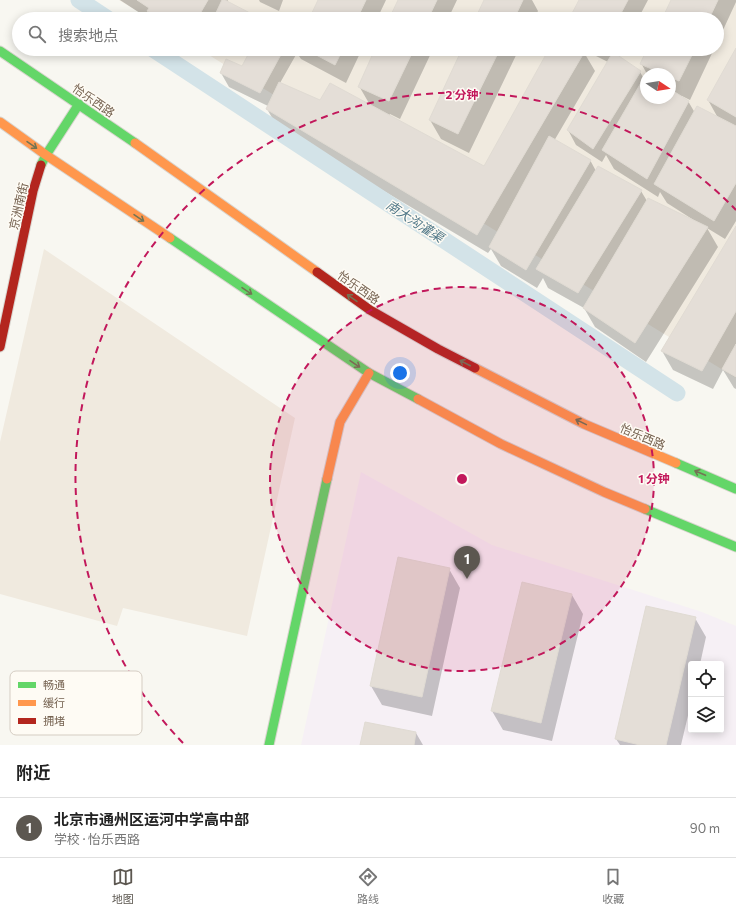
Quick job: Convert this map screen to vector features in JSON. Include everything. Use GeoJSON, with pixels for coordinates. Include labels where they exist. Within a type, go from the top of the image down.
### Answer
{"type":"FeatureCollection","features":[{"type":"Feature","properties":{"kind":"main road","name":"怡乐西路"},"geometry":{"type":"LineString","coordinates":[[0,51],[79,104],[370,310],[438,349],[584,424],[736,488]]}},
{"type":"Feature","properties":{"kind":"main road","name":"京洲南街"},"geometry":{"type":"LineString","coordinates":[[0,347],[38,172],[46,155],[79,104]]}},
{"type":"Feature","properties":{"kind":"main road"},"geometry":{"type":"LineString","coordinates":[[0,122],[46,155],[369,373],[501,444],[604,492],[736,547]]}},
{"type":"Feature","properties":{"kind":"main road"},"geometry":{"type":"LineString","coordinates":[[269,745],[340,422],[369,373]]}},
{"type":"Feature","properties":{"kind":"shaded area"},"geometry":{"type":"Polygon","coordinates":[[[119,0],[736,0],[736,378],[210,56],[724,56],[724,12],[139,12],[119,0]]]}},
{"type":"Feature","properties":{"kind":"shaded area"},"geometry":{"type":"Polygon","coordinates":[[[44,249],[295,418],[247,636],[123,608],[117,626],[0,594],[0,442],[44,249]]]}},
{"type":"Feature","properties":{"kind":"shaded area"},"geometry":{"type":"Polygon","coordinates":[[[361,472],[492,545],[702,612],[736,626],[736,745],[301,745],[361,472]]]}},
{"type":"Feature","properties":{"kind":"building"},"geometry":{"type":"Polygon","coordinates":[[[137,0],[208,0],[201,12],[149,12],[147,11],[149,8],[137,0]]]}},
{"type":"Feature","properties":{"kind":"building"},"geometry":{"type":"Polygon","coordinates":[[[222,0],[225,0],[248,12],[216,12],[222,0]]]}},
{"type":"Feature","properties":{"kind":"building"},"geometry":{"type":"Polygon","coordinates":[[[318,0],[366,0],[360,12],[312,12],[318,0]]]}},
{"type":"Feature","properties":{"kind":"building"},"geometry":{"type":"Polygon","coordinates":[[[398,0],[437,0],[431,12],[392,12],[398,0]]]}},
{"type":"Feature","properties":{"kind":"building"},"geometry":{"type":"Polygon","coordinates":[[[484,0],[523,0],[517,12],[478,12],[484,0]]]}},
{"type":"Feature","properties":{"kind":"building"},"geometry":{"type":"Polygon","coordinates":[[[579,0],[628,0],[622,12],[573,12],[579,0]]]}},
{"type":"Feature","properties":{"kind":"building"},"geometry":{"type":"Polygon","coordinates":[[[671,0],[718,0],[712,12],[665,12],[671,0]]]}},
{"type":"Feature","properties":{"kind":"building"},"geometry":{"type":"Polygon","coordinates":[[[736,48],[736,117],[707,100],[736,48]]]}},
{"type":"Feature","properties":{"kind":"building"},"geometry":{"type":"Polygon","coordinates":[[[247,56],[280,56],[260,93],[220,73],[226,59],[242,66],[247,56]]]}},
{"type":"Feature","properties":{"kind":"building"},"geometry":{"type":"Polygon","coordinates":[[[318,56],[340,56],[335,65],[318,56]]]}},
{"type":"Feature","properties":{"kind":"building"},"geometry":{"type":"Polygon","coordinates":[[[372,56],[411,56],[389,101],[358,87],[372,56]]]}},
{"type":"Feature","properties":{"kind":"building"},"geometry":{"type":"Polygon","coordinates":[[[459,56],[497,56],[458,134],[429,120],[459,56]]]}},
{"type":"Feature","properties":{"kind":"building"},"geometry":{"type":"Polygon","coordinates":[[[545,56],[582,56],[477,235],[266,109],[279,82],[320,100],[330,83],[484,166],[545,56]]]}},
{"type":"Feature","properties":{"kind":"building"},"geometry":{"type":"Polygon","coordinates":[[[611,56],[619,56],[640,70],[640,73],[593,149],[567,130],[611,56]]]}},
{"type":"Feature","properties":{"kind":"building"},"geometry":{"type":"Polygon","coordinates":[[[644,56],[692,56],[679,81],[676,80],[676,68],[649,68],[640,64],[644,56]]]}},
{"type":"Feature","properties":{"kind":"building"},"geometry":{"type":"Polygon","coordinates":[[[640,84],[640,104],[676,104],[676,93],[689,101],[647,179],[602,150],[640,84]]]}},
{"type":"Feature","properties":{"kind":"building"},"geometry":{"type":"Polygon","coordinates":[[[697,106],[736,126],[736,183],[714,221],[654,184],[697,106]]]}},
{"type":"Feature","properties":{"kind":"building"},"geometry":{"type":"Polygon","coordinates":[[[549,136],[591,160],[526,270],[489,247],[549,136]]]}},
{"type":"Feature","properties":{"kind":"building"},"geometry":{"type":"Polygon","coordinates":[[[598,166],[642,190],[578,293],[536,269],[598,166]]]}},
{"type":"Feature","properties":{"kind":"building"},"geometry":{"type":"Polygon","coordinates":[[[648,198],[708,227],[635,343],[583,308],[648,198]]]}},
{"type":"Feature","properties":{"kind":"building"},"geometry":{"type":"Polygon","coordinates":[[[736,226],[736,311],[702,371],[661,351],[736,226]]]}},
{"type":"Feature","properties":{"kind":"building"},"geometry":{"type":"Polygon","coordinates":[[[736,344],[736,377],[722,369],[736,344]]]}},
{"type":"Feature","properties":{"kind":"building"},"geometry":{"type":"Polygon","coordinates":[[[398,557],[450,568],[422,697],[370,686],[398,557]]]}},
{"type":"Feature","properties":{"kind":"building"},"geometry":{"type":"Polygon","coordinates":[[[522,582],[572,594],[541,723],[491,711],[522,582]]]}},
{"type":"Feature","properties":{"kind":"building"},"geometry":{"type":"Polygon","coordinates":[[[646,606],[696,617],[666,745],[640,745],[615,739],[646,606]]]}},
{"type":"Feature","properties":{"kind":"building"},"geometry":{"type":"Polygon","coordinates":[[[365,722],[416,732],[414,745],[360,745],[365,722]]]}},
{"type":"Feature","properties":{"kind":"waterway","name":"南大沟灌渠"},"geometry":{"type":"LineString","coordinates":[[79,0],[97,12]]}},
{"type":"Feature","properties":{"kind":"waterway","name":"南大沟灌渠"},"geometry":{"type":"LineString","coordinates":[[164,56],[677,393]]}},
{"type":"Feature","properties":{"kind":"traffic: fast"},"geometry":{"type":"LineString","coordinates":[[0,51],[135,143]]}},
{"type":"Feature","properties":{"kind":"traffic: fast"},"geometry":{"type":"LineString","coordinates":[[41,165],[79,104]]}},
{"type":"Feature","properties":{"kind":"traffic: fast"},"geometry":{"type":"LineString","coordinates":[[170,238],[369,373],[418,399]]}},
{"type":"Feature","properties":{"kind":"traffic: fast"},"geometry":{"type":"LineString","coordinates":[[676,463],[736,489]]}},
{"type":"Feature","properties":{"kind":"traffic: fast"},"geometry":{"type":"LineString","coordinates":[[269,745],[327,479]]}},
{"type":"Feature","properties":{"kind":"traffic: fast"},"geometry":{"type":"LineString","coordinates":[[645,509],[736,547]]}},
{"type":"Feature","properties":{"kind":"traffic: slow"},"geometry":{"type":"LineString","coordinates":[[0,122],[46,155],[170,238]]}},
{"type":"Feature","properties":{"kind":"traffic: slow"},"geometry":{"type":"LineString","coordinates":[[135,143],[317,272]]}},
{"type":"Feature","properties":{"kind":"traffic: slow"},"geometry":{"type":"LineString","coordinates":[[475,368],[584,424],[676,463]]}},
{"type":"Feature","properties":{"kind":"traffic: slow"},"geometry":{"type":"LineString","coordinates":[[327,479],[340,422],[369,373]]}},
{"type":"Feature","properties":{"kind":"traffic: slow"},"geometry":{"type":"LineString","coordinates":[[418,399],[501,444],[604,492],[645,509]]}},
{"type":"Feature","properties":{"kind":"traffic: jam"},"geometry":{"type":"LineString","coordinates":[[0,347],[33,191],[41,165]]}},
{"type":"Feature","properties":{"kind":"traffic: jam"},"geometry":{"type":"LineString","coordinates":[[317,272],[370,310],[438,349],[475,368]]}},
{"type":"Feature","properties":{"kind":"place","name":"北京市通州区运河中学高中部"},"geometry":{"type":"Point","coordinates":[467,579]}}]}
